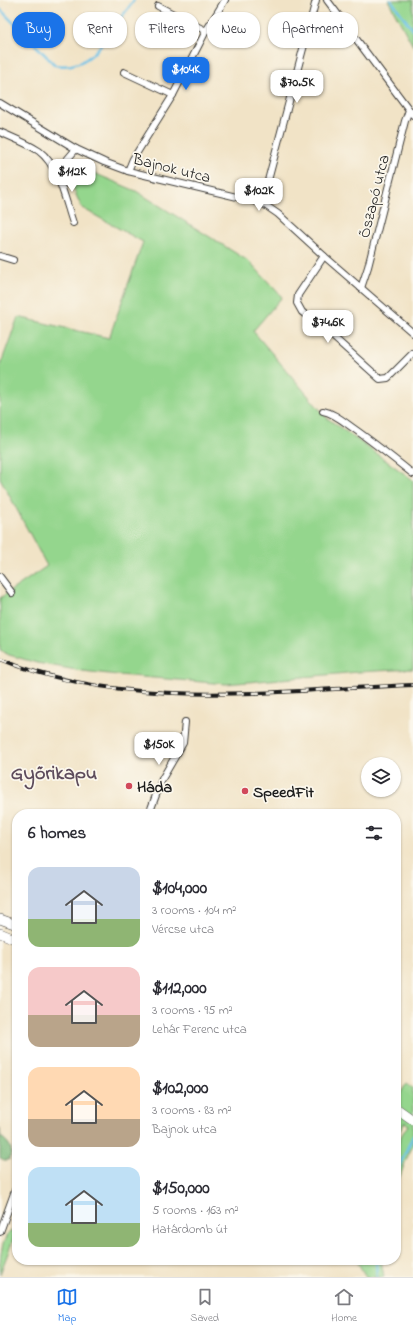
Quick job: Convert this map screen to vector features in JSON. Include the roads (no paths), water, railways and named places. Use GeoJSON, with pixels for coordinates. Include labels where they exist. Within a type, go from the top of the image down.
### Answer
{"type":"FeatureCollection","features":[{"type":"Feature","properties":{"kind":"main road"},"geometry":{"type":"LineString","coordinates":[[0,919],[12,923]]}},
{"type":"Feature","properties":{"kind":"main road"},"geometry":{"type":"LineString","coordinates":[[0,933],[12,938]]}},
{"type":"Feature","properties":{"kind":"main road"},"geometry":{"type":"LineString","coordinates":[[401,1111],[411,1118]]}},
{"type":"Feature","properties":{"kind":"street"},"geometry":{"type":"LineString","coordinates":[[128,171],[133,160],[173,95],[206,31],[226,0]]}},
{"type":"Feature","properties":{"kind":"street"},"geometry":{"type":"LineString","coordinates":[[262,203],[316,0]]}},
{"type":"Feature","properties":{"kind":"street"},"geometry":{"type":"LineString","coordinates":[[327,0],[411,112]]}},
{"type":"Feature","properties":{"kind":"street"},"geometry":{"type":"LineString","coordinates":[[158,6],[206,31]]}},
{"type":"Feature","properties":{"kind":"street"},"geometry":{"type":"LineString","coordinates":[[124,72],[173,95]]}},
{"type":"Feature","properties":{"kind":"street","name":"Bajnok utca"},"geometry":{"type":"LineString","coordinates":[[0,103],[76,149],[104,162],[128,171],[262,203],[278,214],[413,333]]}},
{"type":"Feature","properties":{"kind":"street","name":"Őszapó utca"},"geometry":{"type":"LineString","coordinates":[[361,288],[368,267],[405,121],[411,112]]}},
{"type":"Feature","properties":{"kind":"street"},"geometry":{"type":"LineString","coordinates":[[0,132],[24,142],[40,152],[54,168],[73,223]]}},
{"type":"Feature","properties":{"kind":"street"},"geometry":{"type":"LineString","coordinates":[[54,168],[65,162],[76,149]]}},
{"type":"Feature","properties":{"kind":"street"},"geometry":{"type":"LineString","coordinates":[[0,256],[13,260]]}},
{"type":"Feature","properties":{"kind":"street"},"geometry":{"type":"LineString","coordinates":[[324,256],[298,295],[297,303],[302,312],[330,334],[380,379],[388,378],[413,353]]}},
{"type":"Feature","properties":{"kind":"street"},"geometry":{"type":"LineString","coordinates":[[323,411],[331,413],[343,420],[413,474]]}},
{"type":"Feature","properties":{"kind":"street"},"geometry":{"type":"LineString","coordinates":[[0,577],[12,593]]}},
{"type":"Feature","properties":{"kind":"street"},"geometry":{"type":"LineString","coordinates":[[151,809],[162,779],[183,742],[185,722]]}},
{"type":"Feature","properties":{"kind":"street"},"geometry":{"type":"LineString","coordinates":[[0,1232],[12,1199]]}},
{"type":"Feature","properties":{"kind":"waterway"},"geometry":{"type":"LineString","coordinates":[[0,9],[55,65],[66,66],[85,60],[92,54],[99,47],[134,0]]}},
{"type":"Feature","properties":{"kind":"waterway"},"geometry":{"type":"LineString","coordinates":[[391,0],[413,30]]}},
{"type":"Feature","properties":{"kind":"waterway"},"geometry":{"type":"LineString","coordinates":[[401,1162],[413,1136]]}},
{"type":"Feature","properties":{"kind":"waterway"},"geometry":{"type":"LineString","coordinates":[[376,1265],[377,1277]]}},
{"type":"Feature","properties":{"kind":"railway"},"geometry":{"type":"LineString","coordinates":[[0,659],[49,676],[99,686],[151,692],[204,694],[257,693],[413,685]]}},
{"type":"Feature","properties":{"kind":"place","name":"Háda"},"geometry":{"type":"Point","coordinates":[129,786]}},
{"type":"Feature","properties":{"kind":"place","name":"SpeedFit"},"geometry":{"type":"Point","coordinates":[245,791]}},
{"type":"Feature","properties":{"kind":"district","name":"Győrikapu"},"geometry":{"type":"Point","coordinates":[54,772]}}]}
